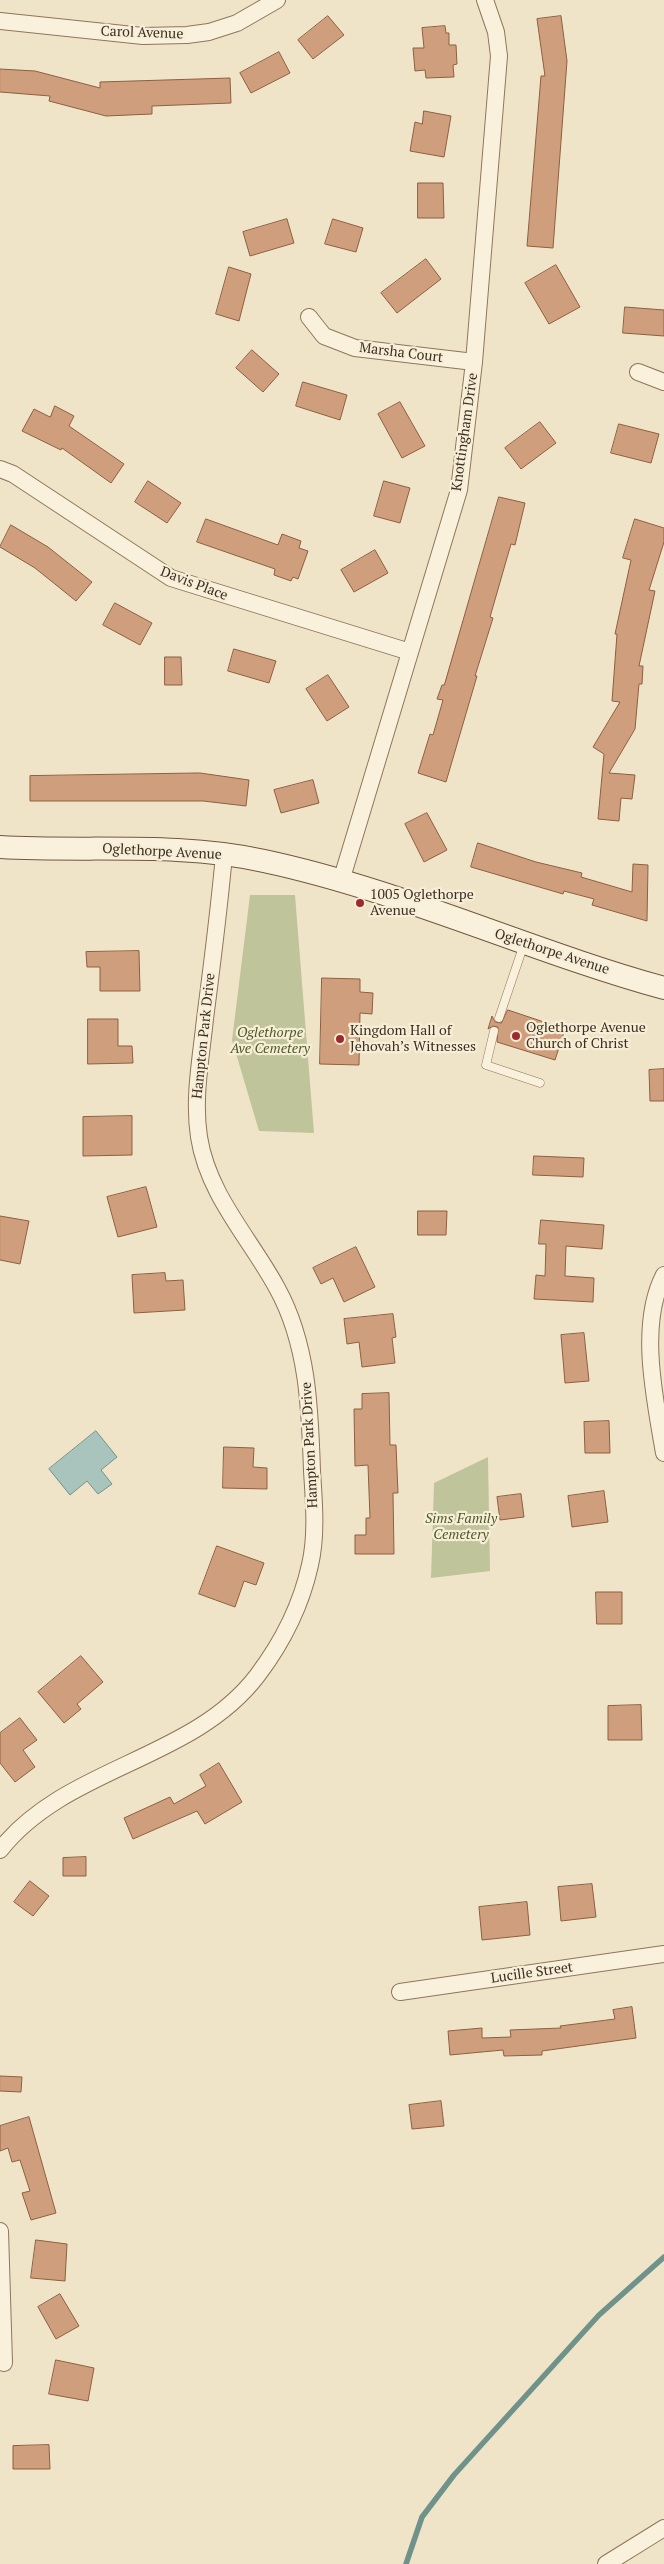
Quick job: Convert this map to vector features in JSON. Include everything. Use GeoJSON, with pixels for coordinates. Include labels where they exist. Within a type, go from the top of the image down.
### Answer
{"type":"FeatureCollection","features":[{"type":"Feature","properties":{"kind":"main road","name":"Oglethorpe Avenue"},"geometry":{"type":"LineString","coordinates":[[1,850],[177,850],[262,860],[341,881],[664,987]]}},
{"type":"Feature","properties":{"kind":"street","name":"Carol Avenue"},"geometry":{"type":"LineString","coordinates":[[0,21],[143,36],[187,36],[209,32],[237,23],[277,0]]}},
{"type":"Feature","properties":{"kind":"street","name":"Knottingham Drive"},"geometry":{"type":"LineString","coordinates":[[341,881],[459,490],[474,362],[499,56],[496,32],[485,0]]}},
{"type":"Feature","properties":{"kind":"street","name":"Marsha Court"},"geometry":{"type":"LineString","coordinates":[[309,317],[324,336],[355,348],[474,362]]}},
{"type":"Feature","properties":{"kind":"street"},"geometry":{"type":"LineString","coordinates":[[638,372],[664,382]]}},
{"type":"Feature","properties":{"kind":"street","name":"Davis Place"},"geometry":{"type":"LineString","coordinates":[[0,469],[13,474],[171,578],[410,652]]}},
{"type":"Feature","properties":{"kind":"street","name":"Hampton Park Drive"},"geometry":{"type":"LineString","coordinates":[[0,1850],[32,1819],[59,1800],[188,1734],[232,1703],[255,1679],[288,1628],[310,1565],[314,1535],[314,1504],[310,1410],[299,1344],[278,1288],[216,1190],[205,1164],[199,1136],[198,1082],[224,855]]}},
{"type":"Feature","properties":{"kind":"street"},"geometry":{"type":"LineString","coordinates":[[664,1275],[654,1300],[650,1335],[664,1453]]}},
{"type":"Feature","properties":{"kind":"street","name":"Lucille Street"},"geometry":{"type":"LineString","coordinates":[[400,1992],[664,1954]]}},
{"type":"Feature","properties":{"kind":"street"},"geometry":{"type":"LineString","coordinates":[[0,2231],[4,2363]]}},
{"type":"Feature","properties":{"kind":"street"},"geometry":{"type":"LineString","coordinates":[[606,2564],[664,2528]]}},
{"type":"Feature","properties":{"kind":"lane"},"geometry":{"type":"LineString","coordinates":[[499,1018],[525,942]]}},
{"type":"Feature","properties":{"kind":"lane"},"geometry":{"type":"LineString","coordinates":[[494,1031],[486,1065],[540,1084]]}},
{"type":"Feature","properties":{"kind":"green space","name":"Oglethorpe Ave Cemetery"},"geometry":{"type":"Polygon","coordinates":[[[250,895],[295,895],[314,1133],[259,1131],[232,1040],[250,895]]]}},
{"type":"Feature","properties":{"kind":"green space","name":"Sims Family Cemetery"},"geometry":{"type":"Polygon","coordinates":[[[488,1457],[490,1571],[431,1578],[434,1483],[488,1457]]]}},
{"type":"Feature","properties":{"kind":"water"},"geometry":{"type":"Polygon","coordinates":[[[96,1431],[117,1457],[101,1470],[112,1484],[98,1494],[87,1481],[70,1495],[49,1469],[96,1431]]]}},
{"type":"Feature","properties":{"kind":"building"},"geometry":{"type":"Polygon","coordinates":[[[328,16],[344,35],[313,59],[298,40],[328,16]]]}},
{"type":"Feature","properties":{"kind":"building"},"geometry":{"type":"Polygon","coordinates":[[[561,16],[567,61],[553,248],[527,246],[541,76],[545,76],[537,19],[561,16]]]}},
{"type":"Feature","properties":{"kind":"building"},"geometry":{"type":"Polygon","coordinates":[[[445,26],[446,33],[449,33],[449,45],[456,45],[457,64],[453,65],[454,77],[426,78],[425,70],[415,71],[413,48],[424,48],[422,28],[445,26]]]}},
{"type":"Feature","properties":{"kind":"building"},"geometry":{"type":"Polygon","coordinates":[[[279,52],[290,73],[251,93],[240,73],[279,52]]]}},
{"type":"Feature","properties":{"kind":"building"},"geometry":{"type":"Polygon","coordinates":[[[0,69],[35,71],[100,88],[100,82],[230,78],[231,103],[152,106],[152,114],[106,116],[49,101],[50,96],[0,92],[0,69]]]}},
{"type":"Feature","properties":{"kind":"building"},"geometry":{"type":"Polygon","coordinates":[[[424,111],[451,116],[444,157],[410,151],[415,122],[422,124],[424,111]]]}},
{"type":"Feature","properties":{"kind":"building"},"geometry":{"type":"Polygon","coordinates":[[[418,183],[443,183],[444,218],[418,218],[418,183]]]}},
{"type":"Feature","properties":{"kind":"building"},"geometry":{"type":"Polygon","coordinates":[[[287,219],[294,243],[250,256],[243,232],[287,219]]]}},
{"type":"Feature","properties":{"kind":"building"},"geometry":{"type":"Polygon","coordinates":[[[333,219],[363,228],[356,252],[325,244],[333,219]]]}},
{"type":"Feature","properties":{"kind":"building"},"geometry":{"type":"Polygon","coordinates":[[[426,259],[441,279],[397,313],[381,293],[426,259]]]}},
{"type":"Feature","properties":{"kind":"building"},"geometry":{"type":"Polygon","coordinates":[[[556,265],[580,307],[549,324],[525,283],[556,265]]]}},
{"type":"Feature","properties":{"kind":"building"},"geometry":{"type":"Polygon","coordinates":[[[229,267],[251,274],[239,321],[216,314],[229,267]]]}},
{"type":"Feature","properties":{"kind":"building"},"geometry":{"type":"Polygon","coordinates":[[[625,307],[664,310],[664,336],[623,333],[625,307]]]}},
{"type":"Feature","properties":{"kind":"building"},"geometry":{"type":"Polygon","coordinates":[[[252,350],[279,374],[263,392],[236,368],[252,350]]]}},
{"type":"Feature","properties":{"kind":"building"},"geometry":{"type":"Polygon","coordinates":[[[303,382],[347,395],[340,420],[296,406],[303,382]]]}},
{"type":"Feature","properties":{"kind":"building"},"geometry":{"type":"Polygon","coordinates":[[[400,402],[425,446],[402,458],[378,414],[400,402]]]}},
{"type":"Feature","properties":{"kind":"building"},"geometry":{"type":"Polygon","coordinates":[[[55,406],[74,416],[69,426],[124,464],[111,483],[62,448],[61,450],[22,431],[34,409],[50,417],[55,406]]]}},
{"type":"Feature","properties":{"kind":"building"},"geometry":{"type":"Polygon","coordinates":[[[540,422],[556,443],[521,469],[505,448],[540,422]]]}},
{"type":"Feature","properties":{"kind":"building"},"geometry":{"type":"Polygon","coordinates":[[[619,424],[659,434],[651,463],[611,453],[619,424]]]}},
{"type":"Feature","properties":{"kind":"building"},"geometry":{"type":"Polygon","coordinates":[[[148,481],[181,503],[167,523],[135,502],[148,481]]]}},
{"type":"Feature","properties":{"kind":"building"},"geometry":{"type":"Polygon","coordinates":[[[384,481],[410,488],[400,523],[374,516],[384,481]]]}},
{"type":"Feature","properties":{"kind":"building"},"geometry":{"type":"Polygon","coordinates":[[[499,497],[525,503],[515,545],[511,544],[490,617],[493,618],[446,782],[418,773],[430,734],[433,735],[443,700],[437,699],[442,685],[444,685],[499,497]]]}},
{"type":"Feature","properties":{"kind":"building"},"geometry":{"type":"Polygon","coordinates":[[[206,519],[278,545],[282,534],[301,541],[299,548],[308,551],[298,579],[293,577],[291,581],[274,575],[275,569],[197,542],[206,519]]]}},
{"type":"Feature","properties":{"kind":"building"},"geometry":{"type":"Polygon","coordinates":[[[635,519],[664,528],[664,542],[649,590],[655,591],[639,666],[643,666],[642,684],[639,684],[635,729],[609,773],[635,775],[632,799],[621,798],[619,821],[598,819],[604,754],[593,747],[620,702],[612,701],[617,634],[615,634],[631,560],[623,558],[635,519]]]}},
{"type":"Feature","properties":{"kind":"building"},"geometry":{"type":"Polygon","coordinates":[[[11,525],[48,547],[92,582],[76,601],[35,568],[0,547],[11,525]]]}},
{"type":"Feature","properties":{"kind":"building"},"geometry":{"type":"Polygon","coordinates":[[[375,550],[388,573],[354,592],[341,570],[375,550]]]}},
{"type":"Feature","properties":{"kind":"building"},"geometry":{"type":"Polygon","coordinates":[[[115,603],[152,623],[140,645],[103,625],[115,603]]]}},
{"type":"Feature","properties":{"kind":"building"},"geometry":{"type":"Polygon","coordinates":[[[234,649],[276,661],[269,683],[228,671],[234,649]]]}},
{"type":"Feature","properties":{"kind":"building"},"geometry":{"type":"Polygon","coordinates":[[[165,657],[181,657],[182,685],[165,685],[165,657]]]}},
{"type":"Feature","properties":{"kind":"building"},"geometry":{"type":"Polygon","coordinates":[[[328,675],[349,707],[327,721],[306,689],[328,675]]]}},
{"type":"Feature","properties":{"kind":"building"},"geometry":{"type":"Polygon","coordinates":[[[200,773],[249,780],[246,806],[203,801],[30,801],[30,776],[200,773]]]}},
{"type":"Feature","properties":{"kind":"building"},"geometry":{"type":"Polygon","coordinates":[[[313,780],[319,803],[281,813],[274,790],[313,780]]]}},
{"type":"Feature","properties":{"kind":"building"},"geometry":{"type":"Polygon","coordinates":[[[427,813],[447,850],[424,862],[405,824],[427,813]]]}},
{"type":"Feature","properties":{"kind":"building"},"geometry":{"type":"Polygon","coordinates":[[[478,843],[536,862],[582,873],[581,877],[632,892],[633,864],[648,865],[647,921],[592,905],[594,899],[564,891],[563,894],[471,867],[478,843]]]}},
{"type":"Feature","properties":{"kind":"building"},"geometry":{"type":"Polygon","coordinates":[[[139,951],[140,991],[100,991],[100,967],[87,967],[86,952],[139,951]]]}},
{"type":"Feature","properties":{"kind":"building","name":"Kingdom Hall of Jehovah’s Witnesses"},"geometry":{"type":"Polygon","coordinates":[[[322,978],[360,979],[360,992],[373,993],[372,1014],[360,1013],[359,1065],[320,1064],[322,978]]]}},
{"type":"Feature","properties":{"kind":"building"},"geometry":{"type":"Polygon","coordinates":[[[508,1010],[565,1029],[555,1060],[497,1042],[498,1027],[493,1026],[488,1029],[492,1016],[495,1022],[501,1023],[508,1010]]]}},
{"type":"Feature","properties":{"kind":"building"},"geometry":{"type":"Polygon","coordinates":[[[88,1019],[118,1019],[118,1046],[132,1046],[133,1063],[88,1064],[88,1019]]]}},
{"type":"Feature","properties":{"kind":"building"},"geometry":{"type":"Polygon","coordinates":[[[664,1069],[664,1101],[650,1101],[649,1070],[664,1069]]]}},
{"type":"Feature","properties":{"kind":"building"},"geometry":{"type":"Polygon","coordinates":[[[132,1116],[132,1155],[83,1156],[83,1117],[132,1116]]]}},
{"type":"Feature","properties":{"kind":"building"},"geometry":{"type":"Polygon","coordinates":[[[534,1156],[584,1158],[583,1177],[533,1175],[534,1156]]]}},
{"type":"Feature","properties":{"kind":"building"},"geometry":{"type":"Polygon","coordinates":[[[146,1187],[157,1227],[118,1237],[107,1197],[146,1187]]]}},
{"type":"Feature","properties":{"kind":"building"},"geometry":{"type":"Polygon","coordinates":[[[418,1211],[447,1211],[446,1235],[418,1235],[418,1211]]]}},
{"type":"Feature","properties":{"kind":"building"},"geometry":{"type":"Polygon","coordinates":[[[0,1216],[29,1221],[20,1264],[0,1260],[0,1216]]]}},
{"type":"Feature","properties":{"kind":"building"},"geometry":{"type":"Polygon","coordinates":[[[541,1220],[604,1225],[602,1249],[566,1246],[565,1276],[594,1278],[593,1302],[534,1299],[536,1275],[545,1276],[546,1244],[539,1244],[541,1220]]]}},
{"type":"Feature","properties":{"kind":"building"},"geometry":{"type":"Polygon","coordinates":[[[356,1247],[375,1287],[344,1302],[333,1278],[321,1284],[313,1268],[356,1247]]]}},
{"type":"Feature","properties":{"kind":"building"},"geometry":{"type":"Polygon","coordinates":[[[165,1273],[166,1281],[183,1280],[185,1310],[134,1313],[132,1275],[165,1273]]]}},
{"type":"Feature","properties":{"kind":"building"},"geometry":{"type":"Polygon","coordinates":[[[393,1314],[396,1337],[392,1338],[395,1363],[362,1367],[359,1342],[347,1344],[344,1319],[393,1314]]]}},
{"type":"Feature","properties":{"kind":"building"},"geometry":{"type":"Polygon","coordinates":[[[584,1333],[589,1381],[565,1383],[561,1335],[584,1333]]]}},
{"type":"Feature","properties":{"kind":"building"},"geometry":{"type":"Polygon","coordinates":[[[389,1393],[390,1445],[396,1445],[398,1493],[393,1493],[394,1554],[355,1554],[355,1535],[366,1535],[366,1518],[370,1518],[368,1465],[355,1466],[354,1409],[362,1409],[362,1394],[389,1393]]]}},
{"type":"Feature","properties":{"kind":"building"},"geometry":{"type":"Polygon","coordinates":[[[609,1421],[610,1453],[585,1453],[584,1422],[609,1421]]]}},
{"type":"Feature","properties":{"kind":"building"},"geometry":{"type":"Polygon","coordinates":[[[224,1447],[254,1448],[253,1467],[267,1468],[267,1489],[223,1488],[224,1447]]]}},
{"type":"Feature","properties":{"kind":"building"},"geometry":{"type":"Polygon","coordinates":[[[604,1491],[608,1522],[572,1527],[568,1496],[604,1491]]]}},
{"type":"Feature","properties":{"kind":"building"},"geometry":{"type":"Polygon","coordinates":[[[521,1494],[524,1517],[500,1520],[497,1497],[521,1494]]]}},
{"type":"Feature","properties":{"kind":"building"},"geometry":{"type":"Polygon","coordinates":[[[217,1546],[264,1563],[256,1585],[244,1581],[235,1607],[199,1594],[217,1546]]]}},
{"type":"Feature","properties":{"kind":"building"},"geometry":{"type":"Polygon","coordinates":[[[596,1592],[622,1592],[622,1624],[597,1624],[596,1592]]]}},
{"type":"Feature","properties":{"kind":"building"},"geometry":{"type":"Polygon","coordinates":[[[81,1656],[103,1682],[77,1704],[81,1709],[64,1723],[38,1692],[81,1656]]]}},
{"type":"Feature","properties":{"kind":"building"},"geometry":{"type":"Polygon","coordinates":[[[641,1705],[642,1740],[608,1740],[608,1706],[641,1705]]]}},
{"type":"Feature","properties":{"kind":"building"},"geometry":{"type":"Polygon","coordinates":[[[20,1718],[37,1740],[23,1750],[35,1767],[15,1782],[0,1763],[0,1733],[20,1718]]]}},
{"type":"Feature","properties":{"kind":"building"},"geometry":{"type":"Polygon","coordinates":[[[219,1763],[242,1802],[205,1824],[197,1811],[133,1839],[124,1818],[170,1797],[174,1804],[206,1786],[200,1775],[219,1763]]]}},
{"type":"Feature","properties":{"kind":"building"},"geometry":{"type":"Polygon","coordinates":[[[86,1857],[86,1876],[63,1876],[63,1858],[86,1857]]]}},
{"type":"Feature","properties":{"kind":"building"},"geometry":{"type":"Polygon","coordinates":[[[30,1881],[49,1896],[33,1916],[14,1902],[30,1881]]]}},
{"type":"Feature","properties":{"kind":"building"},"geometry":{"type":"Polygon","coordinates":[[[592,1884],[596,1917],[561,1921],[558,1887],[592,1884]]]}},
{"type":"Feature","properties":{"kind":"building"},"geometry":{"type":"Polygon","coordinates":[[[527,1902],[530,1935],[482,1940],[479,1907],[527,1902]]]}},
{"type":"Feature","properties":{"kind":"building"},"geometry":{"type":"Polygon","coordinates":[[[632,2007],[636,2038],[542,2051],[542,2055],[504,2056],[503,2050],[450,2055],[448,2031],[482,2028],[482,2038],[511,2037],[510,2030],[561,2028],[560,2026],[615,2019],[613,2010],[632,2007]]]}},
{"type":"Feature","properties":{"kind":"building"},"geometry":{"type":"Polygon","coordinates":[[[0,2076],[22,2077],[21,2092],[0,2091],[0,2076]]]}},
{"type":"Feature","properties":{"kind":"building"},"geometry":{"type":"Polygon","coordinates":[[[441,2101],[444,2126],[412,2129],[409,2105],[441,2101]]]}},
{"type":"Feature","properties":{"kind":"building"},"geometry":{"type":"Polygon","coordinates":[[[29,2117],[56,2213],[31,2220],[22,2193],[30,2191],[20,2160],[12,2162],[8,2148],[0,2151],[0,2126],[29,2117]]]}},
{"type":"Feature","properties":{"kind":"building"},"geometry":{"type":"Polygon","coordinates":[[[36,2240],[67,2244],[65,2281],[31,2278],[36,2240]]]}},
{"type":"Feature","properties":{"kind":"building"},"geometry":{"type":"Polygon","coordinates":[[[60,2294],[79,2326],[56,2339],[38,2307],[60,2294]]]}},
{"type":"Feature","properties":{"kind":"building"},"geometry":{"type":"Polygon","coordinates":[[[56,2360],[94,2368],[88,2401],[49,2394],[56,2360]]]}},
{"type":"Feature","properties":{"kind":"building"},"geometry":{"type":"Polygon","coordinates":[[[49,2445],[50,2469],[13,2469],[13,2446],[49,2445]]]}},
{"type":"Feature","properties":{"kind":"waterway"},"geometry":{"type":"LineString","coordinates":[[406,2564],[422,2517],[454,2475],[599,2315],[664,2257]]}},
{"type":"Feature","properties":{"kind":"place","name":"1005 Oglethorpe Avenue"},"geometry":{"type":"Point","coordinates":[360,903]}},
{"type":"Feature","properties":{"kind":"place","name":"Oglethorpe Avenue Church of Christ"},"geometry":{"type":"Point","coordinates":[516,1036]}},
{"type":"Feature","properties":{"kind":"place","name":"Kingdom Hall of Jehovah’s Witnesses"},"geometry":{"type":"Point","coordinates":[340,1039]}}]}
